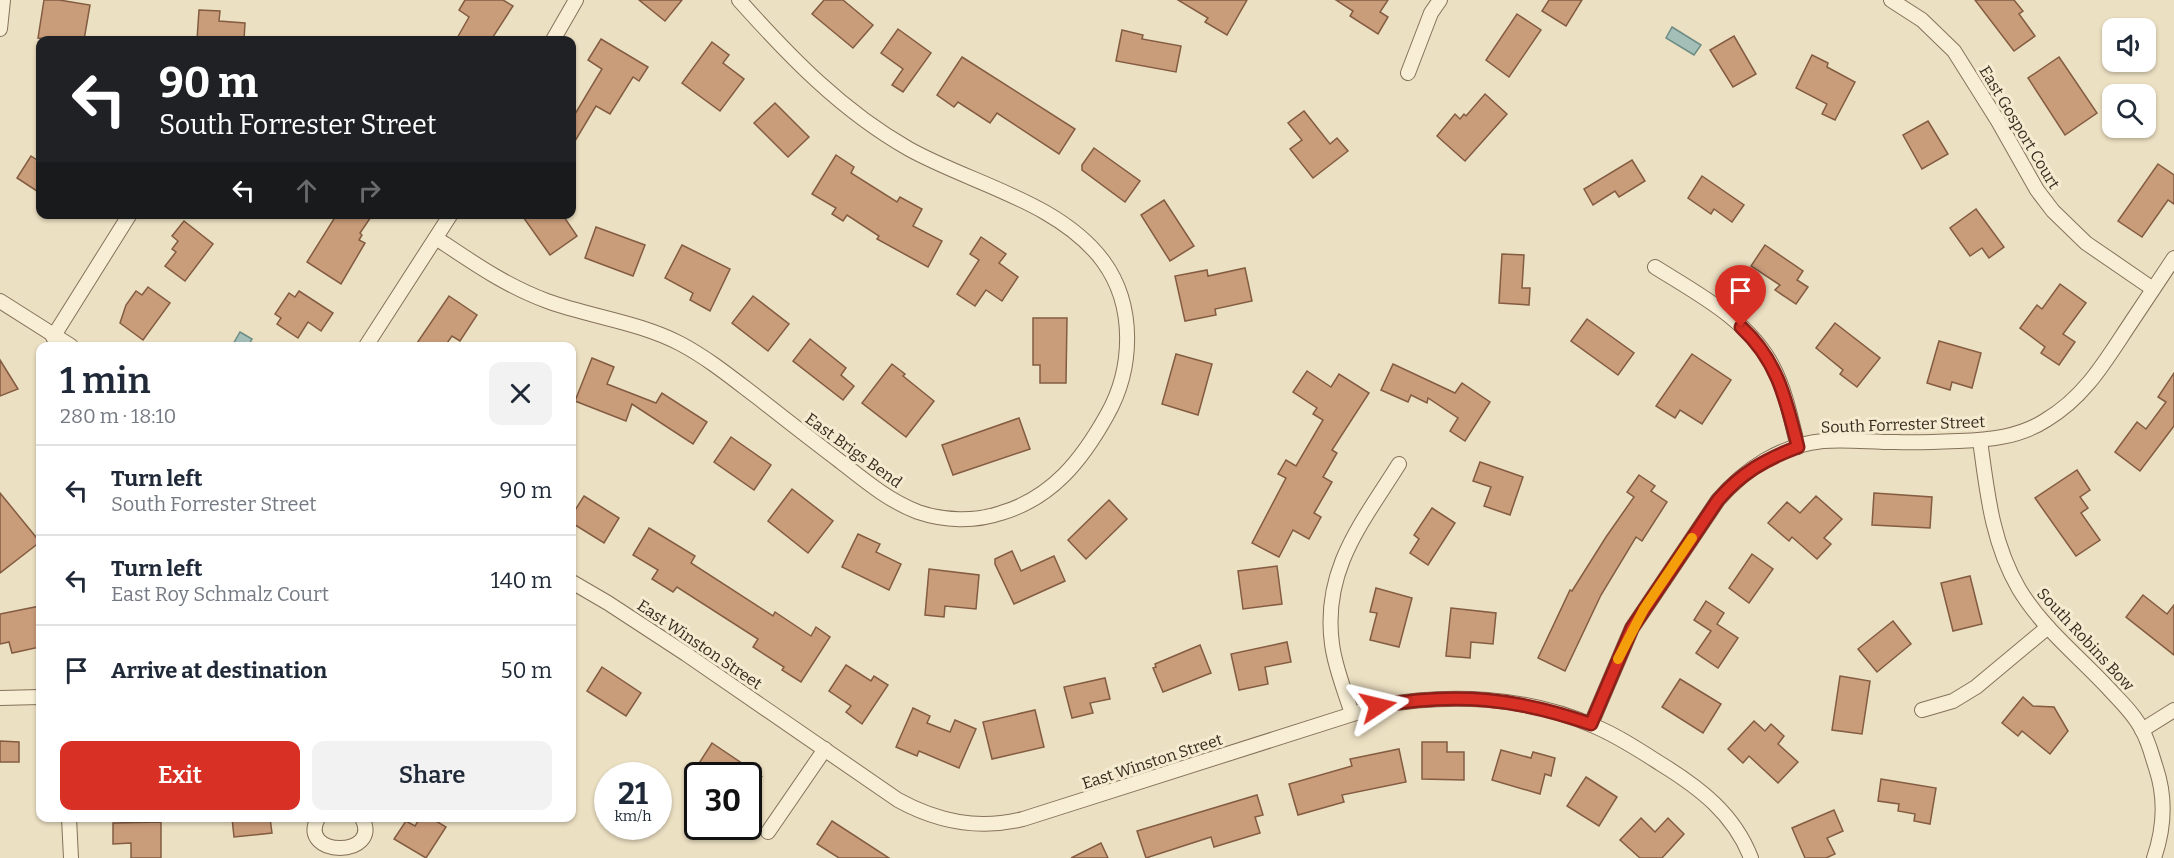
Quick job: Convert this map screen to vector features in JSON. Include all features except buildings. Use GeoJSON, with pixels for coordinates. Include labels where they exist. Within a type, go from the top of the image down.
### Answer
{"type":"FeatureCollection","features":[{"type":"Feature","properties":{"kind":"street"},"geometry":{"type":"LineString","coordinates":[[0,28],[3,0]]}},
{"type":"Feature","properties":{"kind":"street"},"geometry":{"type":"LineString","coordinates":[[555,36],[576,0]]}},
{"type":"Feature","properties":{"kind":"street","name":"East Brigs Bend"},"geometry":{"type":"LineString","coordinates":[[436,238],[520,290],[551,303],[652,331],[681,344],[711,362],[877,490],[920,513],[944,518],[970,519],[994,516],[1018,508],[1042,496],[1056,485],[1095,437],[1120,390],[1127,364],[1128,337],[1124,311],[1116,283],[1104,262],[1084,240],[1049,213],[937,164],[880,131],[824,88],[800,66],[740,0]]}},
{"type":"Feature","properties":{"kind":"street"},"geometry":{"type":"LineString","coordinates":[[1408,73],[1431,13],[1440,0]]}},
{"type":"Feature","properties":{"kind":"street","name":"East Gosport Court"},"geometry":{"type":"LineString","coordinates":[[1891,0],[1922,21],[1954,51],[1998,121],[2037,190],[2053,211],[2086,243],[2153,290]]}},
{"type":"Feature","properties":{"kind":"street"},"geometry":{"type":"LineString","coordinates":[[53,337],[127,219]]}},
{"type":"Feature","properties":{"kind":"street"},"geometry":{"type":"LineString","coordinates":[[369,342],[448,219]]}},
{"type":"Feature","properties":{"kind":"street","name":"South Forrester Street"},"geometry":{"type":"LineString","coordinates":[[1591,724],[1632,628],[1718,500],[1751,468],[1773,456],[1822,441],[1912,443],[1980,440],[2003,437],[2044,422],[2078,396],[2096,376],[2174,258]]}},
{"type":"Feature","properties":{"kind":"street"},"geometry":{"type":"LineString","coordinates":[[1655,267],[1732,318],[1761,349],[1780,383],[1798,447]]}},
{"type":"Feature","properties":{"kind":"street"},"geometry":{"type":"LineString","coordinates":[[0,302],[63,342]]}},
{"type":"Feature","properties":{"kind":"street","name":"South Robins Bow"},"geometry":{"type":"LineString","coordinates":[[1980,440],[1988,504],[2000,551],[2020,590],[2048,627],[2120,700],[2142,730],[2159,778],[2162,797],[2161,832],[2154,858]]}},
{"type":"Feature","properties":{"kind":"street"},"geometry":{"type":"LineString","coordinates":[[1352,714],[1332,646],[1330,625],[1332,593],[1339,565],[1348,546],[1399,464]]}},
{"type":"Feature","properties":{"kind":"street","name":"East Winston Street"},"geometry":{"type":"LineString","coordinates":[[576,584],[608,603],[898,800],[919,812],[961,823],[1002,824],[1033,816],[1352,714],[1406,701],[1472,699],[1507,702],[1544,709],[1591,724],[1622,739],[1694,784],[1724,812],[1739,832],[1751,858]]}},
{"type":"Feature","properties":{"kind":"street"},"geometry":{"type":"LineString","coordinates":[[1922,710],[1953,701],[1976,687],[2048,627]]}},
{"type":"Feature","properties":{"kind":"street"},"geometry":{"type":"LineString","coordinates":[[0,698],[36,697]]}},
{"type":"Feature","properties":{"kind":"street"},"geometry":{"type":"LineString","coordinates":[[2142,730],[2174,710]]}},
{"type":"Feature","properties":{"kind":"street"},"geometry":{"type":"LineString","coordinates":[[768,832],[825,749]]}},
{"type":"Feature","properties":{"kind":"street"},"geometry":{"type":"LineString","coordinates":[[69,822],[71,858]]}},
{"type":"Feature","properties":{"kind":"street"},"geometry":{"type":"LineString","coordinates":[[317,822],[314,834],[316,842],[328,854],[336,857],[345,857],[359,849],[366,833],[363,822]]}},
{"type":"Feature","properties":{"kind":"water"},"geometry":{"type":"Polygon","coordinates":[[[1672,27],[1701,45],[1694,55],[1666,38],[1672,27]]]}},
{"type":"Feature","properties":{"kind":"water"},"geometry":{"type":"Polygon","coordinates":[[[240,332],[252,339],[250,342],[234,342],[240,332]]]}},
{"type":"Feature","properties":{"kind":"slow traffic"},"geometry":{"type":"LineString","coordinates":[[1618,659],[1632,628],[1692,538]]}},
{"type":"Feature","properties":{"kind":"route"},"geometry":{"type":"LineString","coordinates":[[1378,706],[1406,701],[1472,699],[1507,702],[1544,709],[1591,724],[1632,628],[1718,500],[1751,468],[1773,456],[1798,447],[1780,383],[1772,365],[1750,335],[1741,327]]}}]}
